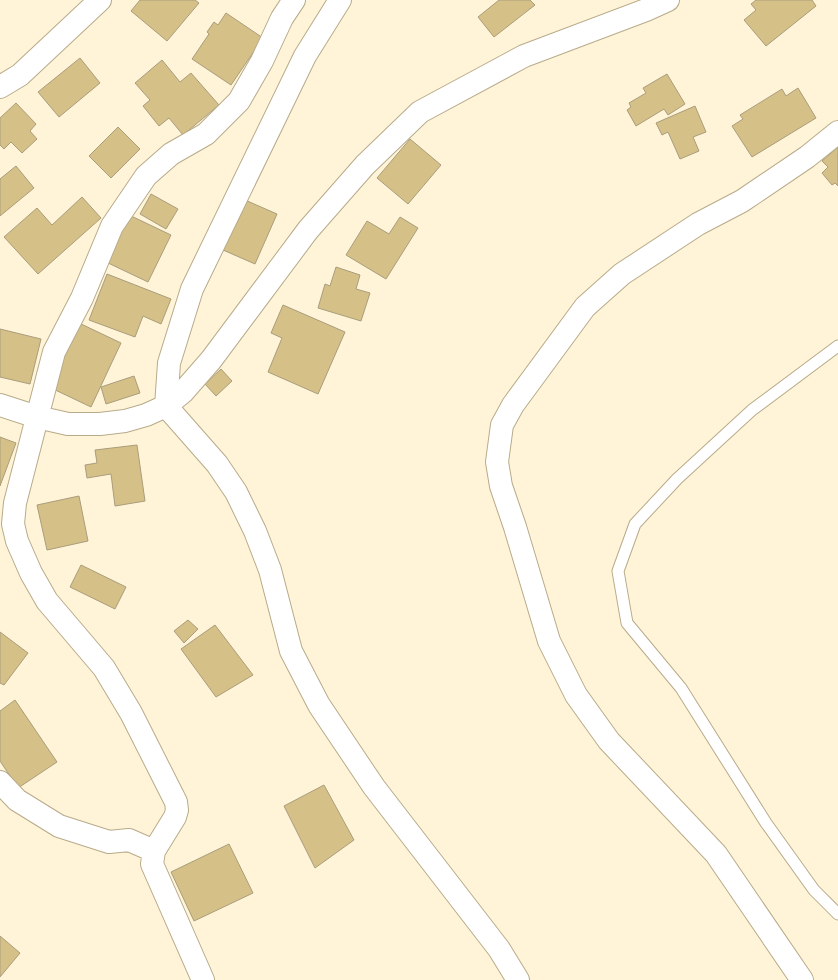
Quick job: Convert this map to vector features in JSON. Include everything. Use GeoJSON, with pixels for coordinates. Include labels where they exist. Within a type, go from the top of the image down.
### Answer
{"type":"FeatureCollection","features":[{"type":"Feature","properties":{"kind":"street"},"geometry":{"type":"LineString","coordinates":[[0,87],[20,75],[100,0]]}},
{"type":"Feature","properties":{"kind":"street"},"geometry":{"type":"LineString","coordinates":[[203,980],[152,864],[154,851],[175,817],[177,810],[173,795],[131,713],[104,668],[47,601],[31,573],[17,541],[13,524],[15,504],[54,352],[82,298],[112,226],[146,176],[171,154],[206,134],[239,101],[262,61],[282,18],[294,0]]}},
{"type":"Feature","properties":{"kind":"street"},"geometry":{"type":"LineString","coordinates":[[340,0],[305,56],[192,289],[169,363],[166,406],[217,464],[236,492],[256,532],[270,570],[291,651],[319,705],[374,787],[499,949],[518,980]]}},
{"type":"Feature","properties":{"kind":"street"},"geometry":{"type":"LineString","coordinates":[[0,404],[38,417],[68,424],[100,424],[125,421],[146,415],[166,406],[183,392],[211,360],[308,230],[365,165],[420,112],[524,56],[646,10],[668,0]]}},
{"type":"Feature","properties":{"kind":"street"},"geometry":{"type":"LineString","coordinates":[[802,980],[716,854],[608,741],[576,695],[549,641],[515,527],[501,486],[497,462],[502,425],[514,405],[585,307],[622,274],[698,224],[742,202],[807,157],[838,132]]}},
{"type":"Feature","properties":{"kind":"street"},"geometry":{"type":"LineString","coordinates":[[0,782],[17,800],[59,826],[108,842],[129,840],[154,851]]}},
{"type":"Feature","properties":{"kind":"lane"},"geometry":{"type":"LineString","coordinates":[[838,346],[752,410],[677,479],[635,524],[618,571],[627,622],[681,688],[766,823],[814,890],[838,914]]}},
{"type":"Feature","properties":{"kind":"building"},"geometry":{"type":"Polygon","coordinates":[[[140,0],[195,0],[199,3],[167,41],[131,11],[140,0]]]}},
{"type":"Feature","properties":{"kind":"building"},"geometry":{"type":"Polygon","coordinates":[[[499,0],[530,0],[535,5],[494,37],[478,17],[499,0]]]}},
{"type":"Feature","properties":{"kind":"building"},"geometry":{"type":"Polygon","coordinates":[[[756,0],[812,0],[816,6],[766,46],[744,20],[756,10],[751,4],[756,0]]]}},
{"type":"Feature","properties":{"kind":"building"},"geometry":{"type":"Polygon","coordinates":[[[226,13],[263,38],[231,85],[192,59],[209,34],[207,32],[214,22],[218,25],[226,13]]]}},
{"type":"Feature","properties":{"kind":"building"},"geometry":{"type":"Polygon","coordinates":[[[80,58],[100,83],[59,117],[38,92],[80,58]]]}},
{"type":"Feature","properties":{"kind":"building"},"geometry":{"type":"Polygon","coordinates":[[[162,60],[180,82],[191,73],[219,105],[183,135],[169,118],[159,126],[143,106],[150,100],[135,83],[162,60]]]}},
{"type":"Feature","properties":{"kind":"building"},"geometry":{"type":"Polygon","coordinates":[[[667,74],[685,104],[668,115],[664,109],[636,126],[627,110],[631,107],[629,103],[646,93],[643,88],[667,74]]]}},
{"type":"Feature","properties":{"kind":"building"},"geometry":{"type":"Polygon","coordinates":[[[798,88],[816,118],[752,157],[732,126],[743,119],[740,115],[782,89],[786,96],[798,88]]]}},
{"type":"Feature","properties":{"kind":"building"},"geometry":{"type":"Polygon","coordinates":[[[16,103],[36,124],[30,131],[37,139],[22,153],[11,142],[4,149],[0,145],[0,118],[16,103]]]}},
{"type":"Feature","properties":{"kind":"building"},"geometry":{"type":"Polygon","coordinates":[[[695,106],[706,132],[693,137],[699,151],[680,159],[668,132],[662,135],[656,123],[695,106]]]}},
{"type":"Feature","properties":{"kind":"building"},"geometry":{"type":"Polygon","coordinates":[[[118,127],[140,149],[111,178],[89,156],[118,127]]]}},
{"type":"Feature","properties":{"kind":"building"},"geometry":{"type":"Polygon","coordinates":[[[410,139],[441,165],[408,204],[377,178],[410,139]]]}},
{"type":"Feature","properties":{"kind":"building"},"geometry":{"type":"Polygon","coordinates":[[[838,147],[838,186],[835,183],[832,185],[822,173],[828,167],[822,161],[838,147]]]}},
{"type":"Feature","properties":{"kind":"building"},"geometry":{"type":"Polygon","coordinates":[[[16,166],[34,188],[0,216],[0,179],[16,166]]]}},
{"type":"Feature","properties":{"kind":"building"},"geometry":{"type":"Polygon","coordinates":[[[151,194],[178,209],[166,229],[140,214],[151,194]]]}},
{"type":"Feature","properties":{"kind":"building"},"geometry":{"type":"Polygon","coordinates":[[[82,197],[101,218],[38,274],[4,237],[37,208],[52,225],[82,197]]]}},
{"type":"Feature","properties":{"kind":"building"},"geometry":{"type":"Polygon","coordinates":[[[245,200],[277,214],[255,264],[223,250],[245,200]]]}},
{"type":"Feature","properties":{"kind":"building"},"geometry":{"type":"Polygon","coordinates":[[[129,215],[171,235],[148,282],[106,262],[129,215]]]}},
{"type":"Feature","properties":{"kind":"building"},"geometry":{"type":"Polygon","coordinates":[[[400,217],[418,228],[386,279],[346,255],[367,221],[389,234],[400,217]]]}},
{"type":"Feature","properties":{"kind":"building"},"geometry":{"type":"Polygon","coordinates":[[[336,267],[360,275],[356,289],[370,293],[361,321],[318,308],[325,284],[330,286],[336,267]]]}},
{"type":"Feature","properties":{"kind":"building"},"geometry":{"type":"Polygon","coordinates":[[[107,274],[171,299],[161,324],[143,316],[135,337],[89,320],[107,274]]]}},
{"type":"Feature","properties":{"kind":"building"},"geometry":{"type":"Polygon","coordinates":[[[283,305],[345,332],[318,394],[268,372],[282,338],[271,333],[283,305]]]}},
{"type":"Feature","properties":{"kind":"building"},"geometry":{"type":"Polygon","coordinates":[[[79,323],[121,343],[91,407],[49,387],[79,323]]]}},
{"type":"Feature","properties":{"kind":"building"},"geometry":{"type":"Polygon","coordinates":[[[0,329],[41,339],[30,384],[0,377],[0,329]]]}},
{"type":"Feature","properties":{"kind":"building"},"geometry":{"type":"Polygon","coordinates":[[[221,369],[232,381],[216,396],[205,384],[221,369]]]}},
{"type":"Feature","properties":{"kind":"building"},"geometry":{"type":"Polygon","coordinates":[[[134,376],[140,393],[106,404],[101,387],[134,376]]]}},
{"type":"Feature","properties":{"kind":"building"},"geometry":{"type":"Polygon","coordinates":[[[0,437],[16,443],[0,486],[0,437]]]}},
{"type":"Feature","properties":{"kind":"building"},"geometry":{"type":"Polygon","coordinates":[[[137,445],[145,501],[115,506],[111,474],[87,478],[85,465],[97,463],[95,450],[137,445]]]}},
{"type":"Feature","properties":{"kind":"building"},"geometry":{"type":"Polygon","coordinates":[[[79,496],[88,541],[47,550],[37,505],[79,496]]]}},
{"type":"Feature","properties":{"kind":"building"},"geometry":{"type":"Polygon","coordinates":[[[81,565],[126,587],[115,609],[70,587],[81,565]]]}},
{"type":"Feature","properties":{"kind":"building"},"geometry":{"type":"Polygon","coordinates":[[[188,620],[198,629],[184,643],[174,631],[188,620]]]}},
{"type":"Feature","properties":{"kind":"building"},"geometry":{"type":"Polygon","coordinates":[[[215,625],[253,675],[216,697],[181,649],[215,625]]]}},
{"type":"Feature","properties":{"kind":"building"},"geometry":{"type":"Polygon","coordinates":[[[0,632],[28,653],[4,685],[0,683],[0,632]]]}},
{"type":"Feature","properties":{"kind":"building"},"geometry":{"type":"Polygon","coordinates":[[[15,700],[57,762],[18,788],[0,761],[0,711],[15,700]]]}},
{"type":"Feature","properties":{"kind":"building"},"geometry":{"type":"Polygon","coordinates":[[[324,785],[354,840],[315,868],[284,806],[324,785]]]}},
{"type":"Feature","properties":{"kind":"building"},"geometry":{"type":"Polygon","coordinates":[[[229,844],[253,893],[194,921],[171,872],[229,844]]]}},
{"type":"Feature","properties":{"kind":"building"},"geometry":{"type":"Polygon","coordinates":[[[0,936],[20,953],[0,977],[0,936]]]}}]}
